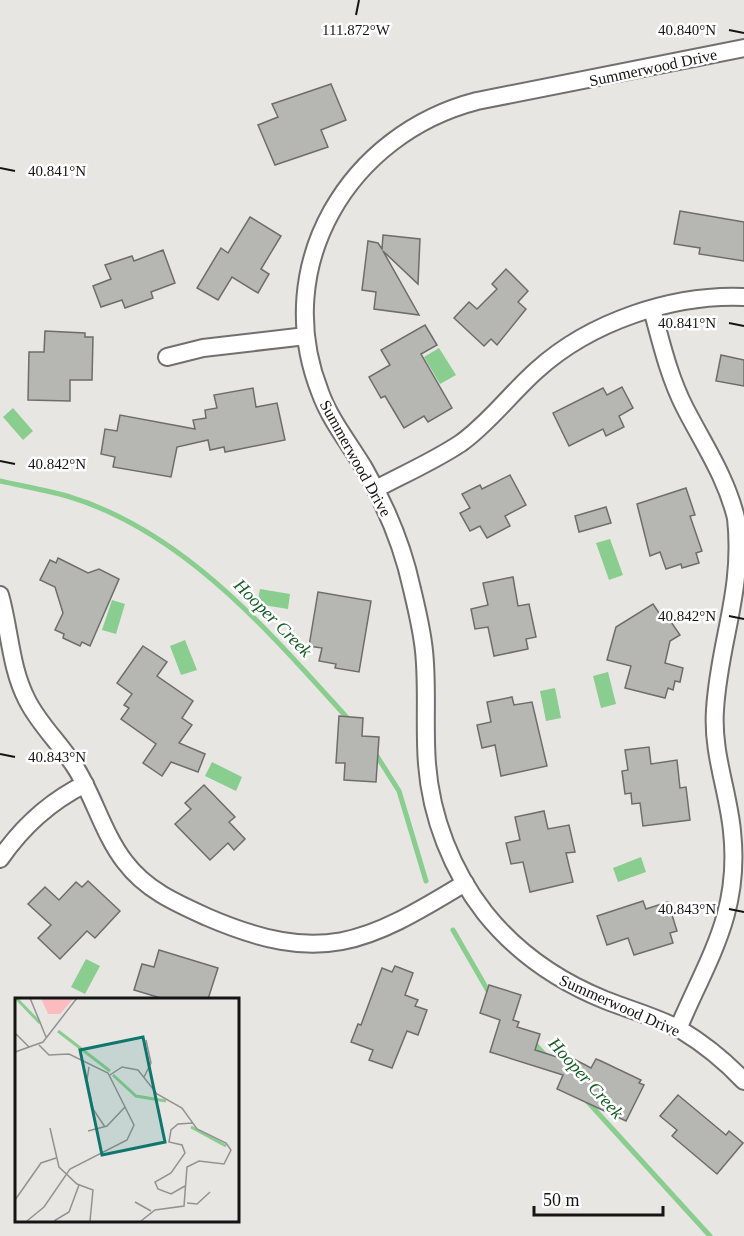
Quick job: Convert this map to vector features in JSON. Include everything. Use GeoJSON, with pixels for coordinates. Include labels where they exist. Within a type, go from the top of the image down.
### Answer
{"type":"FeatureCollection","features":[{"type":"Feature","properties":{"kind":"street","name":"Summerwood Drive"},"geometry":{"type":"LineString","coordinates":[[744,48],[477,101],[432,116],[397,137],[361,169],[345,188],[321,234],[307,287],[306,336],[320,392],[330,415],[376,489],[401,548],[418,614],[424,650],[426,761],[430,790],[445,842],[465,883],[501,933],[547,971],[573,986],[678,1029],[726,1063],[744,1081]]}},
{"type":"Feature","properties":{"kind":"street"},"geometry":{"type":"LineString","coordinates":[[376,489],[460,443],[539,368],[573,344],[620,320],[652,309],[691,301],[744,297]]}},
{"type":"Feature","properties":{"kind":"street"},"geometry":{"type":"LineString","coordinates":[[652,309],[675,387],[725,482],[736,521],[741,571],[735,616],[722,662],[715,712],[717,758],[732,830],[733,881],[723,932],[678,1029]]}},
{"type":"Feature","properties":{"kind":"street"},"geometry":{"type":"LineString","coordinates":[[167,357],[203,348],[306,336]]}},
{"type":"Feature","properties":{"kind":"street"},"geometry":{"type":"LineString","coordinates":[[0,595],[15,670],[34,714],[65,753],[85,784],[115,848],[134,873],[184,907],[262,938],[315,944],[368,936],[409,917],[465,883]]}},
{"type":"Feature","properties":{"kind":"street"},"geometry":{"type":"LineString","coordinates":[[0,859],[24,829],[50,804],[85,784]]}},
{"type":"Feature","properties":{"kind":"shaded area"},"geometry":{"type":"Polygon","coordinates":[[[439,348],[456,375],[440,384],[424,357],[439,348]]]}},
{"type":"Feature","properties":{"kind":"shaded area"},"geometry":{"type":"Polygon","coordinates":[[[13,408],[33,431],[23,440],[3,417],[13,408]]]}},
{"type":"Feature","properties":{"kind":"shaded area"},"geometry":{"type":"Polygon","coordinates":[[[610,539],[623,575],[609,580],[596,543],[610,539]]]}},
{"type":"Feature","properties":{"kind":"shaded area"},"geometry":{"type":"Polygon","coordinates":[[[260,589],[290,594],[288,609],[257,604],[260,589]]]}},
{"type":"Feature","properties":{"kind":"shaded area"},"geometry":{"type":"Polygon","coordinates":[[[112,600],[125,604],[116,634],[102,630],[112,600]]]}},
{"type":"Feature","properties":{"kind":"shaded area"},"geometry":{"type":"Polygon","coordinates":[[[185,640],[197,670],[181,675],[170,646],[185,640]]]}},
{"type":"Feature","properties":{"kind":"shaded area"},"geometry":{"type":"Polygon","coordinates":[[[608,672],[616,704],[601,708],[593,676],[608,672]]]}},
{"type":"Feature","properties":{"kind":"shaded area"},"geometry":{"type":"Polygon","coordinates":[[[555,688],[561,718],[546,721],[540,691],[555,688]]]}},
{"type":"Feature","properties":{"kind":"shaded area"},"geometry":{"type":"Polygon","coordinates":[[[212,762],[242,777],[236,791],[205,776],[212,762]]]}},
{"type":"Feature","properties":{"kind":"shaded area"},"geometry":{"type":"Polygon","coordinates":[[[641,857],[646,872],[618,882],[613,868],[641,857]]]}},
{"type":"Feature","properties":{"kind":"shaded area"},"geometry":{"type":"Polygon","coordinates":[[[86,959],[100,966],[85,994],[71,987],[86,959]]]}},
{"type":"Feature","properties":{"kind":"building"},"geometry":{"type":"Polygon","coordinates":[[[331,84],[346,120],[321,130],[328,147],[275,165],[258,125],[278,117],[272,104],[331,84]]]}},
{"type":"Feature","properties":{"kind":"building"},"geometry":{"type":"Polygon","coordinates":[[[680,211],[744,222],[744,261],[699,254],[700,248],[674,244],[680,211]]]}},
{"type":"Feature","properties":{"kind":"building"},"geometry":{"type":"Polygon","coordinates":[[[250,217],[281,236],[261,269],[269,274],[258,293],[232,277],[218,300],[197,288],[221,248],[228,253],[250,217]]]}},
{"type":"Feature","properties":{"kind":"building"},"geometry":{"type":"Polygon","coordinates":[[[383,235],[420,239],[418,284],[383,251],[419,315],[374,309],[376,292],[362,290],[368,241],[378,243],[382,249],[383,235]]]}},
{"type":"Feature","properties":{"kind":"building"},"geometry":{"type":"Polygon","coordinates":[[[163,250],[175,283],[151,292],[153,298],[125,308],[122,300],[101,307],[93,286],[111,279],[105,265],[132,256],[134,261],[163,250]]]}},
{"type":"Feature","properties":{"kind":"building"},"geometry":{"type":"Polygon","coordinates":[[[506,269],[528,291],[518,302],[526,309],[497,345],[491,339],[484,346],[454,318],[469,302],[477,309],[497,289],[492,284],[506,269]]]}},
{"type":"Feature","properties":{"kind":"building"},"geometry":{"type":"Polygon","coordinates":[[[425,325],[437,345],[421,354],[452,408],[428,422],[424,416],[404,428],[385,396],[381,398],[369,377],[390,365],[381,350],[425,325]]]}},
{"type":"Feature","properties":{"kind":"building"},"geometry":{"type":"Polygon","coordinates":[[[45,331],[85,333],[85,337],[93,337],[92,380],[70,380],[70,401],[28,400],[29,352],[44,352],[45,331]]]}},
{"type":"Feature","properties":{"kind":"building"},"geometry":{"type":"Polygon","coordinates":[[[721,355],[744,360],[744,386],[716,381],[721,355]]]}},
{"type":"Feature","properties":{"kind":"building"},"geometry":{"type":"Polygon","coordinates":[[[622,387],[633,408],[619,416],[624,427],[606,436],[603,429],[569,446],[553,413],[603,388],[607,395],[622,387]]]}},
{"type":"Feature","properties":{"kind":"building"},"geometry":{"type":"Polygon","coordinates":[[[253,388],[256,407],[277,403],[285,440],[225,452],[224,447],[210,450],[208,440],[177,447],[171,477],[113,467],[115,457],[101,454],[105,429],[117,431],[120,415],[195,429],[193,420],[206,418],[205,410],[217,408],[214,395],[253,388]]]}},
{"type":"Feature","properties":{"kind":"building"},"geometry":{"type":"Polygon","coordinates":[[[510,475],[526,505],[505,516],[510,526],[487,538],[480,526],[470,531],[460,513],[470,508],[462,494],[480,485],[482,489],[510,475]]]}},
{"type":"Feature","properties":{"kind":"building"},"geometry":{"type":"Polygon","coordinates":[[[686,488],[695,515],[690,516],[702,551],[696,553],[699,563],[682,568],[681,564],[666,569],[660,552],[650,556],[637,504],[686,488]]]}},
{"type":"Feature","properties":{"kind":"building"},"geometry":{"type":"Polygon","coordinates":[[[606,507],[611,523],[579,532],[575,516],[606,507]]]}},
{"type":"Feature","properties":{"kind":"building"},"geometry":{"type":"Polygon","coordinates":[[[58,558],[88,573],[99,569],[119,579],[90,646],[82,642],[80,646],[63,638],[64,634],[55,630],[63,613],[55,587],[40,580],[50,560],[56,563],[58,558]]]}},
{"type":"Feature","properties":{"kind":"building"},"geometry":{"type":"Polygon","coordinates":[[[513,577],[518,606],[529,604],[536,637],[526,639],[528,649],[494,656],[488,627],[475,629],[471,609],[488,605],[483,583],[513,577]]]}},
{"type":"Feature","properties":{"kind":"building"},"geometry":{"type":"Polygon","coordinates":[[[318,592],[371,601],[359,672],[335,668],[336,664],[319,661],[322,648],[309,646],[318,592]]]}},
{"type":"Feature","properties":{"kind":"building"},"geometry":{"type":"Polygon","coordinates":[[[653,604],[663,619],[667,616],[680,635],[670,641],[665,663],[683,668],[680,682],[675,681],[673,690],[668,688],[665,698],[625,688],[631,666],[607,660],[616,627],[653,604]]]}},
{"type":"Feature","properties":{"kind":"building"},"geometry":{"type":"Polygon","coordinates":[[[143,646],[167,662],[157,676],[193,701],[182,718],[192,725],[179,743],[205,754],[198,772],[171,762],[162,776],[143,763],[156,744],[121,719],[129,708],[124,705],[132,694],[117,683],[143,646]]]}},
{"type":"Feature","properties":{"kind":"building"},"geometry":{"type":"Polygon","coordinates":[[[512,697],[514,705],[532,702],[547,766],[501,776],[495,745],[482,748],[477,725],[491,722],[487,702],[512,697]]]}},
{"type":"Feature","properties":{"kind":"building"},"geometry":{"type":"Polygon","coordinates":[[[339,716],[363,718],[362,736],[379,737],[376,782],[344,780],[345,763],[336,763],[339,716]]]}},
{"type":"Feature","properties":{"kind":"building"},"geometry":{"type":"Polygon","coordinates":[[[649,747],[651,764],[677,760],[680,788],[686,787],[690,820],[643,826],[640,803],[632,804],[631,793],[625,794],[622,771],[628,770],[625,750],[649,747]]]}},
{"type":"Feature","properties":{"kind":"building"},"geometry":{"type":"Polygon","coordinates":[[[204,785],[235,817],[229,822],[245,839],[234,850],[228,843],[210,860],[175,824],[191,809],[185,803],[204,785]]]}},
{"type":"Feature","properties":{"kind":"building"},"geometry":{"type":"Polygon","coordinates":[[[544,811],[548,829],[569,825],[575,852],[566,853],[573,882],[530,892],[523,862],[511,864],[506,843],[520,840],[515,817],[544,811]]]}},
{"type":"Feature","properties":{"kind":"building"},"geometry":{"type":"Polygon","coordinates":[[[88,881],[120,911],[95,938],[87,931],[60,959],[38,938],[51,925],[28,904],[45,887],[59,900],[76,882],[82,887],[88,881]]]}},
{"type":"Feature","properties":{"kind":"building"},"geometry":{"type":"Polygon","coordinates":[[[643,901],[646,909],[668,902],[677,931],[670,933],[673,943],[634,955],[628,938],[607,945],[597,916],[643,901]]]}},
{"type":"Feature","properties":{"kind":"building"},"geometry":{"type":"Polygon","coordinates":[[[159,950],[218,968],[208,998],[161,998],[134,990],[142,964],[154,967],[159,950]]]}},
{"type":"Feature","properties":{"kind":"building"},"geometry":{"type":"Polygon","coordinates":[[[395,966],[413,973],[405,995],[418,1000],[415,1006],[427,1010],[418,1035],[407,1031],[392,1068],[369,1060],[373,1050],[351,1042],[358,1024],[361,1025],[382,968],[392,972],[395,966]]]}},
{"type":"Feature","properties":{"kind":"building"},"geometry":{"type":"Polygon","coordinates":[[[489,985],[521,995],[513,1020],[519,1022],[517,1027],[540,1034],[535,1050],[570,1061],[572,1058],[591,1068],[596,1059],[641,1080],[639,1083],[644,1085],[626,1121],[557,1089],[563,1075],[490,1052],[500,1020],[480,1013],[489,985]]]}},
{"type":"Feature","properties":{"kind":"building"},"geometry":{"type":"Polygon","coordinates":[[[678,1095],[726,1135],[729,1131],[743,1143],[717,1174],[672,1136],[677,1130],[660,1116],[678,1095]]]}},
{"type":"Feature","properties":{"kind":"waterway","name":"Hooper Creek"},"geometry":{"type":"LineString","coordinates":[[0,481],[67,496],[110,512],[150,534],[188,560],[258,621],[351,722]]}},
{"type":"Feature","properties":{"kind":"waterway","name":"Hooper Creek"},"geometry":{"type":"LineString","coordinates":[[375,753],[399,791],[426,881]]}},
{"type":"Feature","properties":{"kind":"waterway","name":"Hooper Creek"},"geometry":{"type":"LineString","coordinates":[[453,930],[491,996]]}},
{"type":"Feature","properties":{"kind":"waterway","name":"Hooper Creek"},"geometry":{"type":"LineString","coordinates":[[532,1041],[546,1056]]}},
{"type":"Feature","properties":{"kind":"waterway","name":"Hooper Creek"},"geometry":{"type":"LineString","coordinates":[[587,1101],[710,1236]]}}]}
